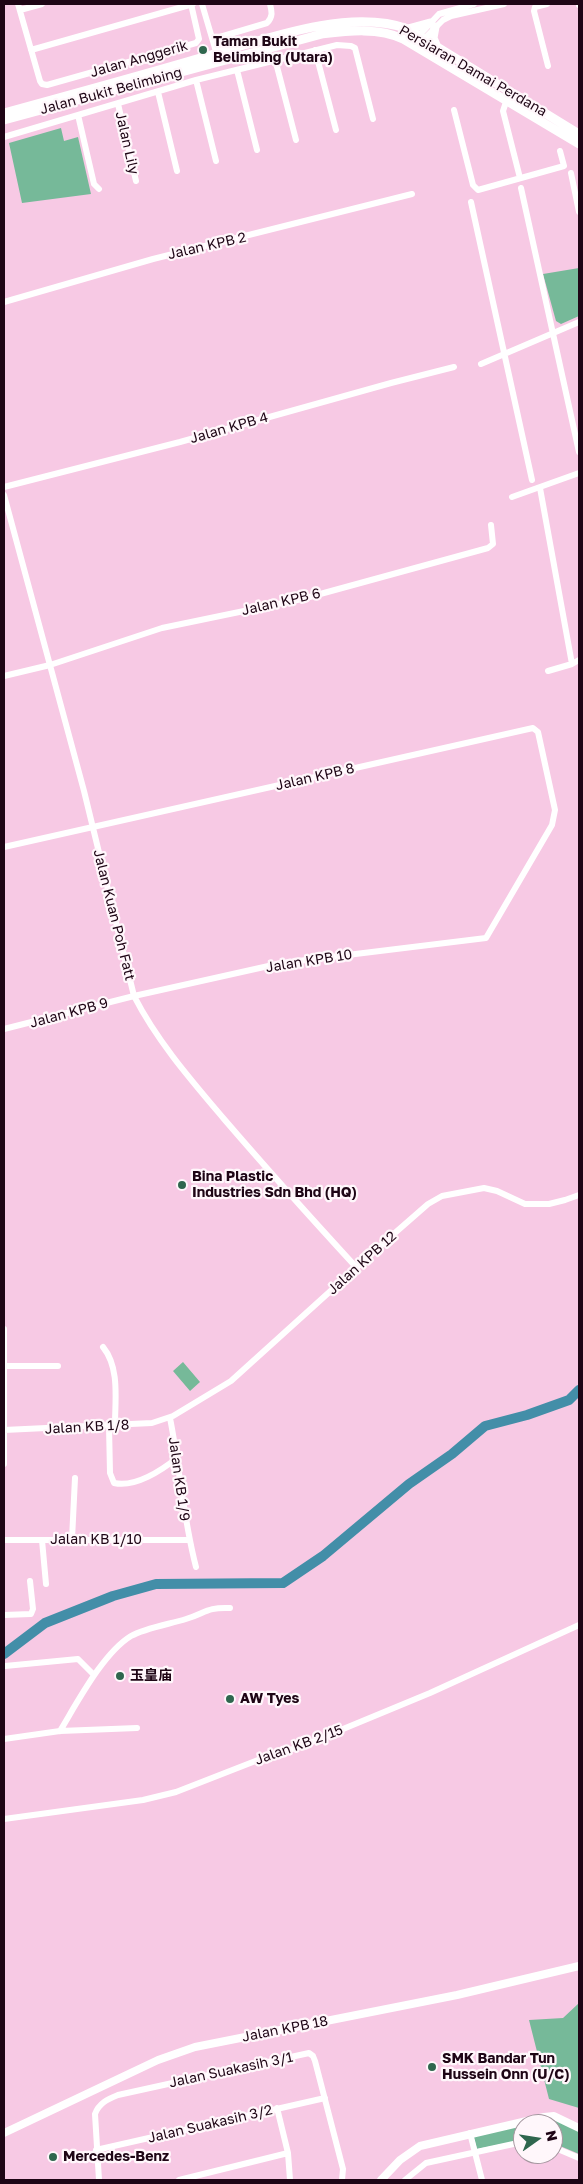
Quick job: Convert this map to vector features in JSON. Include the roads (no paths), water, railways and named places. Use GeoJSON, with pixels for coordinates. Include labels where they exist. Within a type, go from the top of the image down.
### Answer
{"type":"FeatureCollection","features":[{"type":"Feature","properties":{"kind":"main road","name":"Persiaran Damai Perdana"},"geometry":{"type":"LineString","coordinates":[[218,57],[292,32],[344,22],[393,25],[408,29],[512,91],[579,134]]}},
{"type":"Feature","properties":{"kind":"main road"},"geometry":{"type":"LineString","coordinates":[[408,29],[433,25],[433,38],[438,48]]}},
{"type":"Feature","properties":{"kind":"main road","name":"Persiaran Damai Perdana"},"geometry":{"type":"LineString","coordinates":[[218,57],[343,31],[389,33],[579,144]]}},
{"type":"Feature","properties":{"kind":"main road","name":"Jalan Bukit Belimbing"},"geometry":{"type":"LineString","coordinates":[[4,113],[218,57]]}},
{"type":"Feature","properties":{"kind":"main road","name":"Jalan Bukit Belimbing"},"geometry":{"type":"LineString","coordinates":[[4,120],[218,57]]}},
{"type":"Feature","properties":{"kind":"street"},"geometry":{"type":"LineString","coordinates":[[42,4],[19,7],[31,50],[192,4]]}},
{"type":"Feature","properties":{"kind":"street","name":"Jalan Anggerik"},"geometry":{"type":"LineString","coordinates":[[31,50],[42,84],[196,43],[199,39],[199,34],[192,4]]}},
{"type":"Feature","properties":{"kind":"street"},"geometry":{"type":"LineString","coordinates":[[202,4],[218,57]]}},
{"type":"Feature","properties":{"kind":"street"},"geometry":{"type":"LineString","coordinates":[[212,39],[267,23],[271,19],[270,4]]}},
{"type":"Feature","properties":{"kind":"street"},"geometry":{"type":"LineString","coordinates":[[414,46],[433,25],[439,14],[474,4]]}},
{"type":"Feature","properties":{"kind":"street"},"geometry":{"type":"LineString","coordinates":[[433,25],[451,16],[504,4]]}},
{"type":"Feature","properties":{"kind":"street"},"geometry":{"type":"LineString","coordinates":[[547,4],[535,8],[534,11],[548,66]]}},
{"type":"Feature","properties":{"kind":"street"},"geometry":{"type":"LineString","coordinates":[[4,137],[196,80],[337,45],[351,46],[357,52],[373,119]]}},
{"type":"Feature","properties":{"kind":"street"},"geometry":{"type":"LineString","coordinates":[[315,50],[336,130]]}},
{"type":"Feature","properties":{"kind":"street"},"geometry":{"type":"LineString","coordinates":[[275,59],[296,140]]}},
{"type":"Feature","properties":{"kind":"street"},"geometry":{"type":"LineString","coordinates":[[237,70],[257,150]]}},
{"type":"Feature","properties":{"kind":"street"},"geometry":{"type":"LineString","coordinates":[[196,80],[216,161]]}},
{"type":"Feature","properties":{"kind":"street"},"geometry":{"type":"LineString","coordinates":[[512,91],[506,101],[503,112],[520,178]]}},
{"type":"Feature","properties":{"kind":"street"},"geometry":{"type":"LineString","coordinates":[[158,92],[177,171]]}},
{"type":"Feature","properties":{"kind":"street","name":"Jalan Lily"},"geometry":{"type":"LineString","coordinates":[[118,104],[136,181]]}},
{"type":"Feature","properties":{"kind":"street"},"geometry":{"type":"LineString","coordinates":[[454,110],[473,185],[478,190],[564,166],[560,151]]}},
{"type":"Feature","properties":{"kind":"street"},"geometry":{"type":"LineString","coordinates":[[78,115],[94,184],[99,189]]}},
{"type":"Feature","properties":{"kind":"street"},"geometry":{"type":"LineString","coordinates":[[571,173],[579,212]]}},
{"type":"Feature","properties":{"kind":"street"},"geometry":{"type":"LineString","coordinates":[[521,188],[579,452]]}},
{"type":"Feature","properties":{"kind":"street","name":"Jalan KPB 2"},"geometry":{"type":"LineString","coordinates":[[4,302],[153,259],[412,194]]}},
{"type":"Feature","properties":{"kind":"street"},"geometry":{"type":"LineString","coordinates":[[471,202],[532,480]]}},
{"type":"Feature","properties":{"kind":"street"},"geometry":{"type":"LineString","coordinates":[[481,364],[579,322]]}},
{"type":"Feature","properties":{"kind":"street","name":"Jalan KPB 4"},"geometry":{"type":"LineString","coordinates":[[4,487],[180,442],[454,367]]}},
{"type":"Feature","properties":{"kind":"street"},"geometry":{"type":"LineString","coordinates":[[512,497],[579,473]]}},
{"type":"Feature","properties":{"kind":"street"},"geometry":{"type":"LineString","coordinates":[[540,488],[572,664]]}},
{"type":"Feature","properties":{"kind":"street","name":"Jalan Kuan Poh Fatt"},"geometry":{"type":"LineString","coordinates":[[4,495],[50,665],[134,996],[147,1022],[193,1082],[259,1160],[356,1267]]}},
{"type":"Feature","properties":{"kind":"street","name":"Jalan KPB 6"},"geometry":{"type":"LineString","coordinates":[[50,665],[162,628],[302,599],[488,548],[493,544],[491,525]]}},
{"type":"Feature","properties":{"kind":"street"},"geometry":{"type":"LineString","coordinates":[[548,671],[579,660]]}},
{"type":"Feature","properties":{"kind":"street"},"geometry":{"type":"LineString","coordinates":[[4,676],[50,665]]}},
{"type":"Feature","properties":{"kind":"street","name":"Jalan KPB 8"},"geometry":{"type":"LineString","coordinates":[[4,847],[533,728],[536,729],[555,810],[555,818],[486,938]]}},
{"type":"Feature","properties":{"kind":"street","name":"Jalan KPB 10"},"geometry":{"type":"LineString","coordinates":[[134,996],[282,963],[486,938]]}},
{"type":"Feature","properties":{"kind":"street","name":"Jalan KPB 9"},"geometry":{"type":"LineString","coordinates":[[4,1030],[134,996]]}},
{"type":"Feature","properties":{"kind":"street","name":"Jalan KPB 12"},"geometry":{"type":"LineString","coordinates":[[170,1418],[230,1381],[428,1204],[442,1196],[484,1188],[497,1191],[525,1204],[549,1204],[579,1195]]}},
{"type":"Feature","properties":{"kind":"street"},"geometry":{"type":"LineString","coordinates":[[4,1329],[4,1464]]}},
{"type":"Feature","properties":{"kind":"street"},"geometry":{"type":"LineString","coordinates":[[103,1347],[110,1355],[114,1369],[110,1473],[114,1483],[124,1483],[150,1476],[177,1458]]}},
{"type":"Feature","properties":{"kind":"street"},"geometry":{"type":"LineString","coordinates":[[4,1366],[58,1366]]}},
{"type":"Feature","properties":{"kind":"street","name":"Jalan KB 1/8"},"geometry":{"type":"LineString","coordinates":[[4,1430],[112,1426],[152,1423],[170,1418]]}},
{"type":"Feature","properties":{"kind":"street","name":"Jalan KB 1/9"},"geometry":{"type":"LineString","coordinates":[[170,1418],[188,1540],[196,1567]]}},
{"type":"Feature","properties":{"kind":"street"},"geometry":{"type":"LineString","coordinates":[[72,1539],[75,1478]]}},
{"type":"Feature","properties":{"kind":"street","name":"Jalan KB 1/10"},"geometry":{"type":"LineString","coordinates":[[4,1540],[188,1540]]}},
{"type":"Feature","properties":{"kind":"street"},"geometry":{"type":"LineString","coordinates":[[42,1540],[46,1584]]}},
{"type":"Feature","properties":{"kind":"street"},"geometry":{"type":"LineString","coordinates":[[4,1615],[31,1614],[33,1609],[30,1581]]}},
{"type":"Feature","properties":{"kind":"street"},"geometry":{"type":"LineString","coordinates":[[60,1731],[94,1675],[114,1650],[131,1636],[192,1617],[206,1610],[230,1608]]}},
{"type":"Feature","properties":{"kind":"street","name":"Jalan KB 2/15"},"geometry":{"type":"LineString","coordinates":[[4,1819],[143,1800],[176,1792],[258,1760],[311,1743],[430,1693],[579,1625]]}},
{"type":"Feature","properties":{"kind":"street"},"geometry":{"type":"LineString","coordinates":[[5,1666],[78,1659],[94,1675]]}},
{"type":"Feature","properties":{"kind":"street"},"geometry":{"type":"LineString","coordinates":[[4,1740],[60,1731],[137,1728]]}},
{"type":"Feature","properties":{"kind":"street","name":"Jalan KPB 18"},"geometry":{"type":"LineString","coordinates":[[4,2133],[174,2053],[194,2047],[458,1995],[579,1966]]}},
{"type":"Feature","properties":{"kind":"street","name":"Jalan Suakasih 3/1"},"geometry":{"type":"LineString","coordinates":[[99,2180],[95,2114],[103,2102],[118,2095],[309,2053],[315,2061],[325,2098],[343,2169],[342,2180]]}},
{"type":"Feature","properties":{"kind":"street","name":"Jalan Suakasih 3/2"},"geometry":{"type":"LineString","coordinates":[[96,2150],[325,2098]]}},
{"type":"Feature","properties":{"kind":"street"},"geometry":{"type":"LineString","coordinates":[[278,2108],[288,2153],[290,2180]]}},
{"type":"Feature","properties":{"kind":"street"},"geometry":{"type":"LineString","coordinates":[[381,2180],[400,2160],[420,2146],[470,2133],[554,2116],[579,2128]]}},
{"type":"Feature","properties":{"kind":"street"},"geometry":{"type":"LineString","coordinates":[[470,2133],[482,2180]]}},
{"type":"Feature","properties":{"kind":"street"},"geometry":{"type":"LineString","coordinates":[[405,2180],[426,2163],[513,2145]]}},
{"type":"Feature","properties":{"kind":"street"},"geometry":{"type":"LineString","coordinates":[[563,2151],[579,2158]]}},
{"type":"Feature","properties":{"kind":"street"},"geometry":{"type":"LineString","coordinates":[[180,2180],[288,2153]]}},
{"type":"Feature","properties":{"kind":"waterway"},"geometry":{"type":"LineString","coordinates":[[4,1654],[45,1623],[113,1596],[156,1584],[283,1583],[323,1556],[409,1484],[452,1454],[485,1426],[527,1415],[569,1400],[579,1390]]}},
{"type":"Feature","properties":{"kind":"place","name":"Taman Bukit Belimbing (Utara)"},"geometry":{"type":"Point","coordinates":[203,50]}},
{"type":"Feature","properties":{"kind":"place","name":"Bina Plastic Industries Sdn Bhd (HQ)"},"geometry":{"type":"Point","coordinates":[182,1185]}},
{"type":"Feature","properties":{"kind":"place","name":"玉皇庙"},"geometry":{"type":"Point","coordinates":[120,1676]}},
{"type":"Feature","properties":{"kind":"place","name":"AW Tyes"},"geometry":{"type":"Point","coordinates":[230,1699]}},
{"type":"Feature","properties":{"kind":"place","name":"SMK Bandar Tun Hussein Onn (U/C)"},"geometry":{"type":"Point","coordinates":[432,2067]}},
{"type":"Feature","properties":{"kind":"place","name":"Mercedes-Benz"},"geometry":{"type":"Point","coordinates":[53,2157]}}]}
